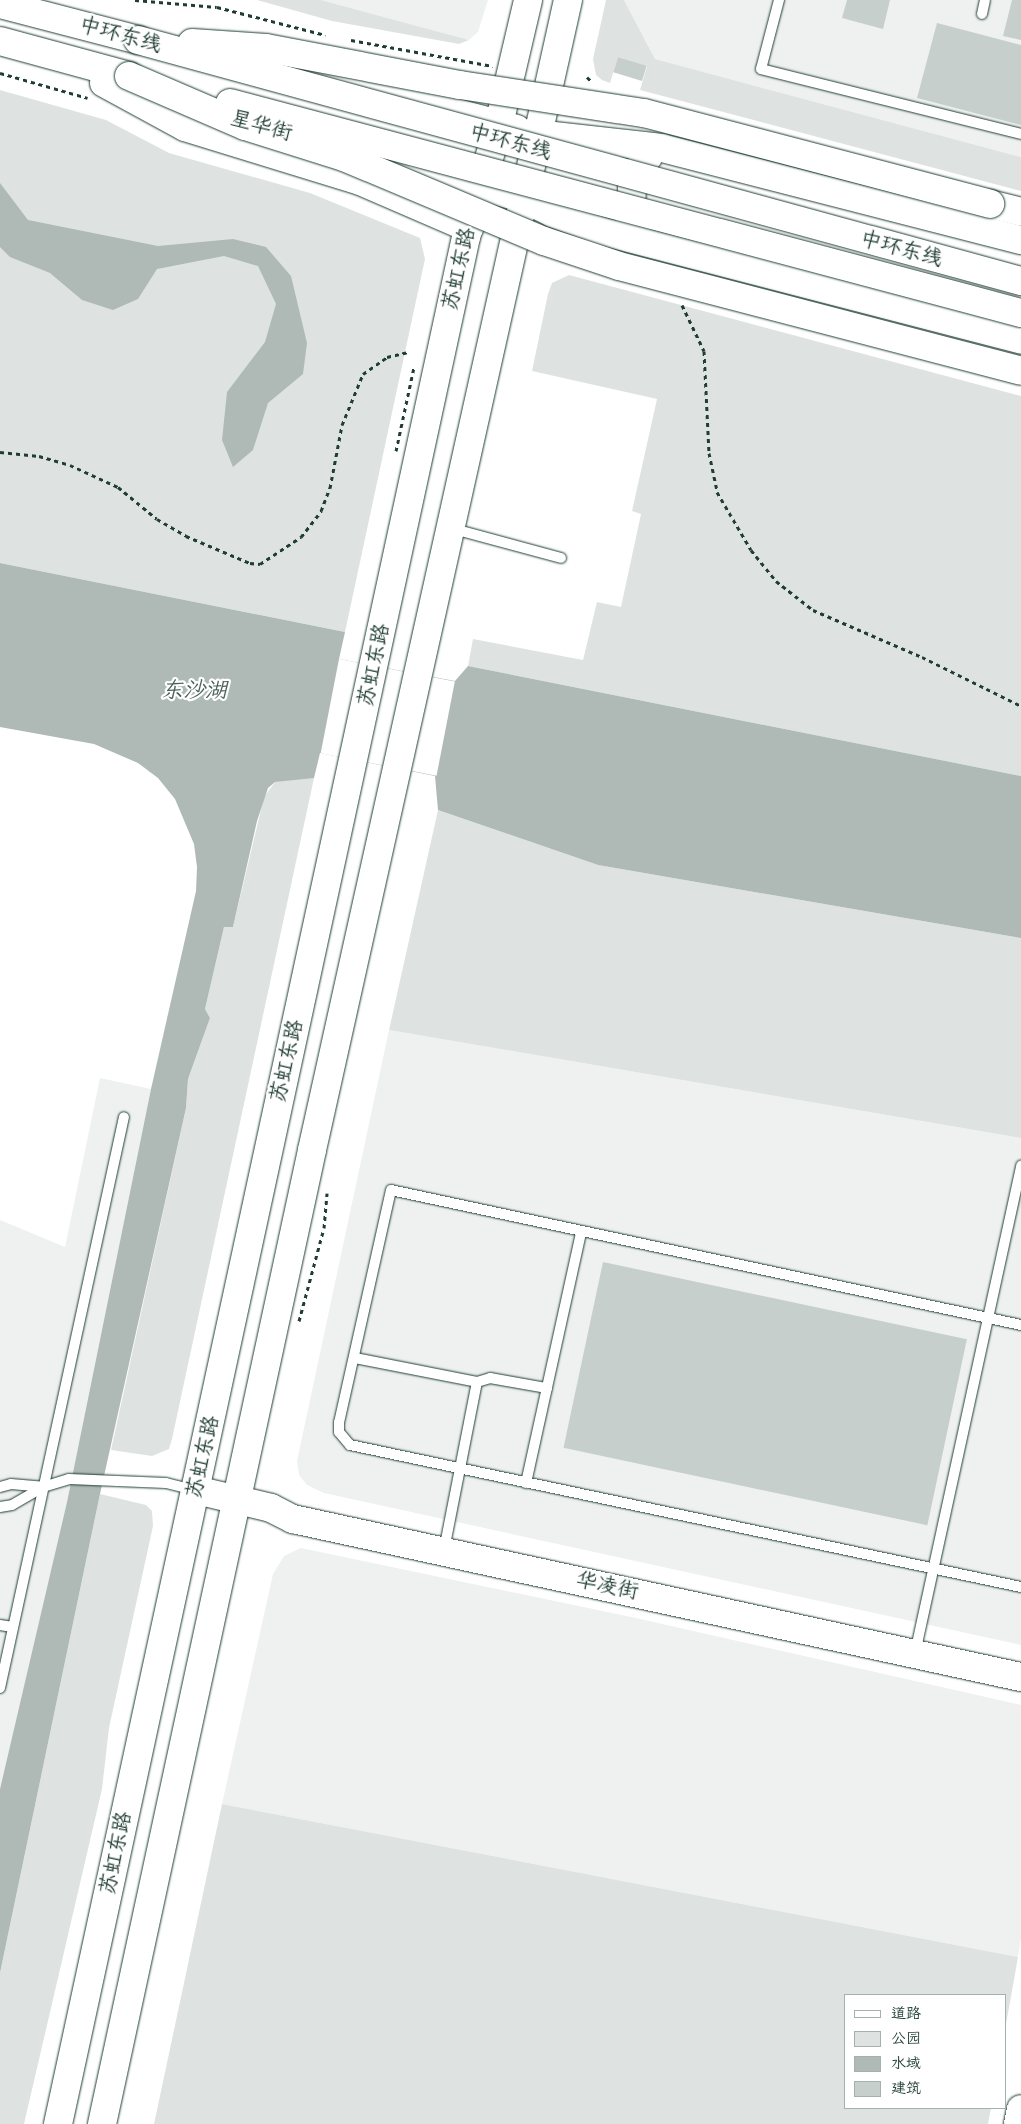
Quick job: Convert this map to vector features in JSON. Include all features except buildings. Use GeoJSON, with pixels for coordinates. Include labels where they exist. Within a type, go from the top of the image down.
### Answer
{"type":"FeatureCollection","features":[{"type":"Feature","properties":{"kind":"main road"},"geometry":{"type":"LineString","coordinates":[[37,0],[536,134],[662,148],[1021,240]]}},
{"type":"Feature","properties":{"kind":"main road","name":"苏虹东路"},"geometry":{"type":"LineString","coordinates":[[58,2124],[469,228],[499,124],[528,0]]}},
{"type":"Feature","properties":{"kind":"main road","name":"苏虹东路"},"geometry":{"type":"LineString","coordinates":[[102,2124],[419,674],[449,528],[536,134],[568,0]]}},
{"type":"Feature","properties":{"kind":"main road","name":"中环东线"},"geometry":{"type":"LineString","coordinates":[[0,4],[1021,281]]}},
{"type":"Feature","properties":{"kind":"main road"},"geometry":{"type":"LineString","coordinates":[[138,40],[266,48],[460,85],[644,113],[1021,212]]}},
{"type":"Feature","properties":{"kind":"main road","name":"中环东线"},"geometry":{"type":"LineString","coordinates":[[0,41],[117,80],[1021,312]]}},
{"type":"Feature","properties":{"kind":"main road","name":"星华街"},"geometry":{"type":"LineString","coordinates":[[0,55],[117,80],[523,198],[552,213],[643,243],[1021,340]]}},
{"type":"Feature","properties":{"kind":"main road"},"geometry":{"type":"LineString","coordinates":[[117,80],[185,127],[360,181],[469,228]]}},
{"type":"Feature","properties":{"kind":"main road"},"geometry":{"type":"LineString","coordinates":[[117,80],[244,126],[344,157],[554,244],[627,268],[1021,371]]}},
{"type":"Feature","properties":{"kind":"main road"},"geometry":{"type":"LineString","coordinates":[[643,243],[630,219],[632,187],[643,160],[662,148]]}},
{"type":"Feature","properties":{"kind":"main road","name":"华凌街"},"geometry":{"type":"LineString","coordinates":[[196,1490],[271,1508],[293,1518],[1021,1677]]}},
{"type":"Feature","properties":{"kind":"main road"},"geometry":{"type":"LineString","coordinates":[[1018,2124],[1021,2109]]}},
{"type":"Feature","properties":{"kind":"lane"},"geometry":{"type":"LineString","coordinates":[[779,0],[761,69],[1021,134]]}},
{"type":"Feature","properties":{"kind":"lane"},"geometry":{"type":"LineString","coordinates":[[982,14],[985,0]]}},
{"type":"Feature","properties":{"kind":"lane"},"geometry":{"type":"LineString","coordinates":[[449,528],[561,558]]}},
{"type":"Feature","properties":{"kind":"lane"},"geometry":{"type":"LineString","coordinates":[[0,1688],[124,1117]]}},
{"type":"Feature","properties":{"kind":"lane"},"geometry":{"type":"LineString","coordinates":[[914,1654],[1021,1165]]}},
{"type":"Feature","properties":{"kind":"lane"},"geometry":{"type":"LineString","coordinates":[[1021,1325],[580,1232],[392,1190],[339,1422],[343,1439],[350,1445],[1021,1587]]}},
{"type":"Feature","properties":{"kind":"lane"},"geometry":{"type":"LineString","coordinates":[[526,1482],[580,1232]]}},
{"type":"Feature","properties":{"kind":"lane"},"geometry":{"type":"LineString","coordinates":[[355,1358],[477,1382],[490,1378],[547,1388]]}},
{"type":"Feature","properties":{"kind":"lane"},"geometry":{"type":"LineString","coordinates":[[443,1551],[477,1382]]}},
{"type":"Feature","properties":{"kind":"lane"},"geometry":{"type":"LineString","coordinates":[[0,1507],[12,1505],[43,1487],[69,1479],[166,1483],[196,1490]]}},
{"type":"Feature","properties":{"kind":"lane"},"geometry":{"type":"LineString","coordinates":[[0,1487],[11,1484],[43,1487]]}},
{"type":"Feature","properties":{"kind":"lane"},"geometry":{"type":"LineString","coordinates":[[0,1625],[13,1627]]}},
{"type":"Feature","properties":{"kind":"path"},"geometry":{"type":"LineString","coordinates":[[135,0],[217,7],[332,37]]}},
{"type":"Feature","properties":{"kind":"path"},"geometry":{"type":"LineString","coordinates":[[341,38],[511,70]]}},
{"type":"Feature","properties":{"kind":"path"},"geometry":{"type":"LineString","coordinates":[[584,86],[598,88]]}},
{"type":"Feature","properties":{"kind":"path"},"geometry":{"type":"LineString","coordinates":[[680,303],[704,352],[708,453],[716,492],[751,550],[776,581],[813,610],[922,657],[1021,706]]}},
{"type":"Feature","properties":{"kind":"path"},"geometry":{"type":"LineString","coordinates":[[0,452],[39,456],[70,465],[118,487],[157,519],[186,536],[250,563],[260,564],[301,537],[321,511],[330,488],[344,416],[363,374],[387,357],[409,352]]}},
{"type":"Feature","properties":{"kind":"shaded area"},"geometry":{"type":"Polygon","coordinates":[[[321,0],[488,0],[478,32],[469,40],[321,0]]]}},
{"type":"Feature","properties":{"kind":"shaded area"},"geometry":{"type":"Polygon","coordinates":[[[624,0],[1021,0],[1021,157],[655,59],[624,0]]]}},
{"type":"Feature","properties":{"kind":"shaded area"},"geometry":{"type":"Polygon","coordinates":[[[389,1030],[1021,1138],[1021,1645],[324,1493],[307,1485],[299,1475],[297,1461],[389,1030]]]}},
{"type":"Feature","properties":{"kind":"shaded area"},"geometry":{"type":"Polygon","coordinates":[[[100,1078],[151,1089],[67,1502],[0,1789],[0,1220],[65,1247],[100,1078]]]}},
{"type":"Feature","properties":{"kind":"shaded area"},"geometry":{"type":"Polygon","coordinates":[[[301,1548],[636,1618],[1021,1705],[1021,1938],[1018,1957],[222,1804],[273,1574],[284,1556],[301,1548]]]}},
{"type":"Feature","properties":{"kind":"green space"},"geometry":{"type":"Polygon","coordinates":[[[257,0],[321,0],[469,40],[459,44],[332,21],[257,0]]]}},
{"type":"Feature","properties":{"kind":"green space"},"geometry":{"type":"Polygon","coordinates":[[[606,0],[624,0],[655,59],[1021,157],[1021,191],[640,90],[647,66],[618,57],[610,83],[602,80],[596,75],[593,59],[606,0]]]}},
{"type":"Feature","properties":{"kind":"green space"},"geometry":{"type":"Polygon","coordinates":[[[0,90],[106,120],[169,153],[310,193],[420,238],[425,259],[345,632],[0,563],[0,90]]]}},
{"type":"Feature","properties":{"kind":"green space"},"geometry":{"type":"Polygon","coordinates":[[[569,275],[1021,396],[1021,776],[468,666],[473,639],[583,660],[597,602],[621,607],[641,514],[632,511],[657,399],[532,371],[552,283],[569,275]]]}},
{"type":"Feature","properties":{"kind":"green space"},"geometry":{"type":"Polygon","coordinates":[[[314,778],[172,1439],[169,1449],[152,1456],[111,1450],[186,1108],[188,1079],[210,1018],[205,1009],[224,927],[233,927],[264,797],[275,782],[314,778]]]}},
{"type":"Feature","properties":{"kind":"green space"},"geometry":{"type":"Polygon","coordinates":[[[438,810],[598,865],[1021,938],[1021,1138],[389,1030],[438,810]]]}},
{"type":"Feature","properties":{"kind":"green space"},"geometry":{"type":"Polygon","coordinates":[[[100,1494],[146,1505],[152,1511],[153,1526],[109,1728],[102,1789],[24,2124],[0,2124],[0,1973],[100,1494]]]}},
{"type":"Feature","properties":{"kind":"green space"},"geometry":{"type":"Polygon","coordinates":[[[222,1804],[1018,1957],[1006,2024],[1006,1994],[844,1994],[844,2109],[991,2109],[988,2124],[154,2124],[222,1804]]]}},
{"type":"Feature","properties":{"kind":"water"},"geometry":{"type":"Polygon","coordinates":[[[0,183],[28,220],[158,246],[233,239],[266,247],[291,276],[307,343],[303,374],[268,403],[253,450],[233,467],[222,440],[227,392],[265,342],[276,304],[258,266],[224,256],[157,269],[138,299],[113,310],[82,300],[50,273],[10,257],[0,247],[0,183]]]}},
{"type":"Feature","properties":{"kind":"water","name":"东沙湖"},"geometry":{"type":"Polygon","coordinates":[[[0,563],[345,632],[339,659],[455,681],[468,666],[1021,776],[1021,938],[598,865],[438,810],[435,776],[320,753],[314,778],[275,782],[268,788],[257,821],[233,927],[224,927],[205,1009],[210,1018],[188,1079],[186,1108],[100,1494],[0,1973],[0,1789],[67,1502],[151,1089],[196,891],[197,867],[194,844],[175,799],[158,778],[138,763],[94,744],[0,727],[0,563]]]}},
{"type":"Feature","properties":{"kind":"pier"},"geometry":{"type":"Polygon","coordinates":[[[339,659],[455,682],[437,776],[321,753],[339,659]]]}}]}
